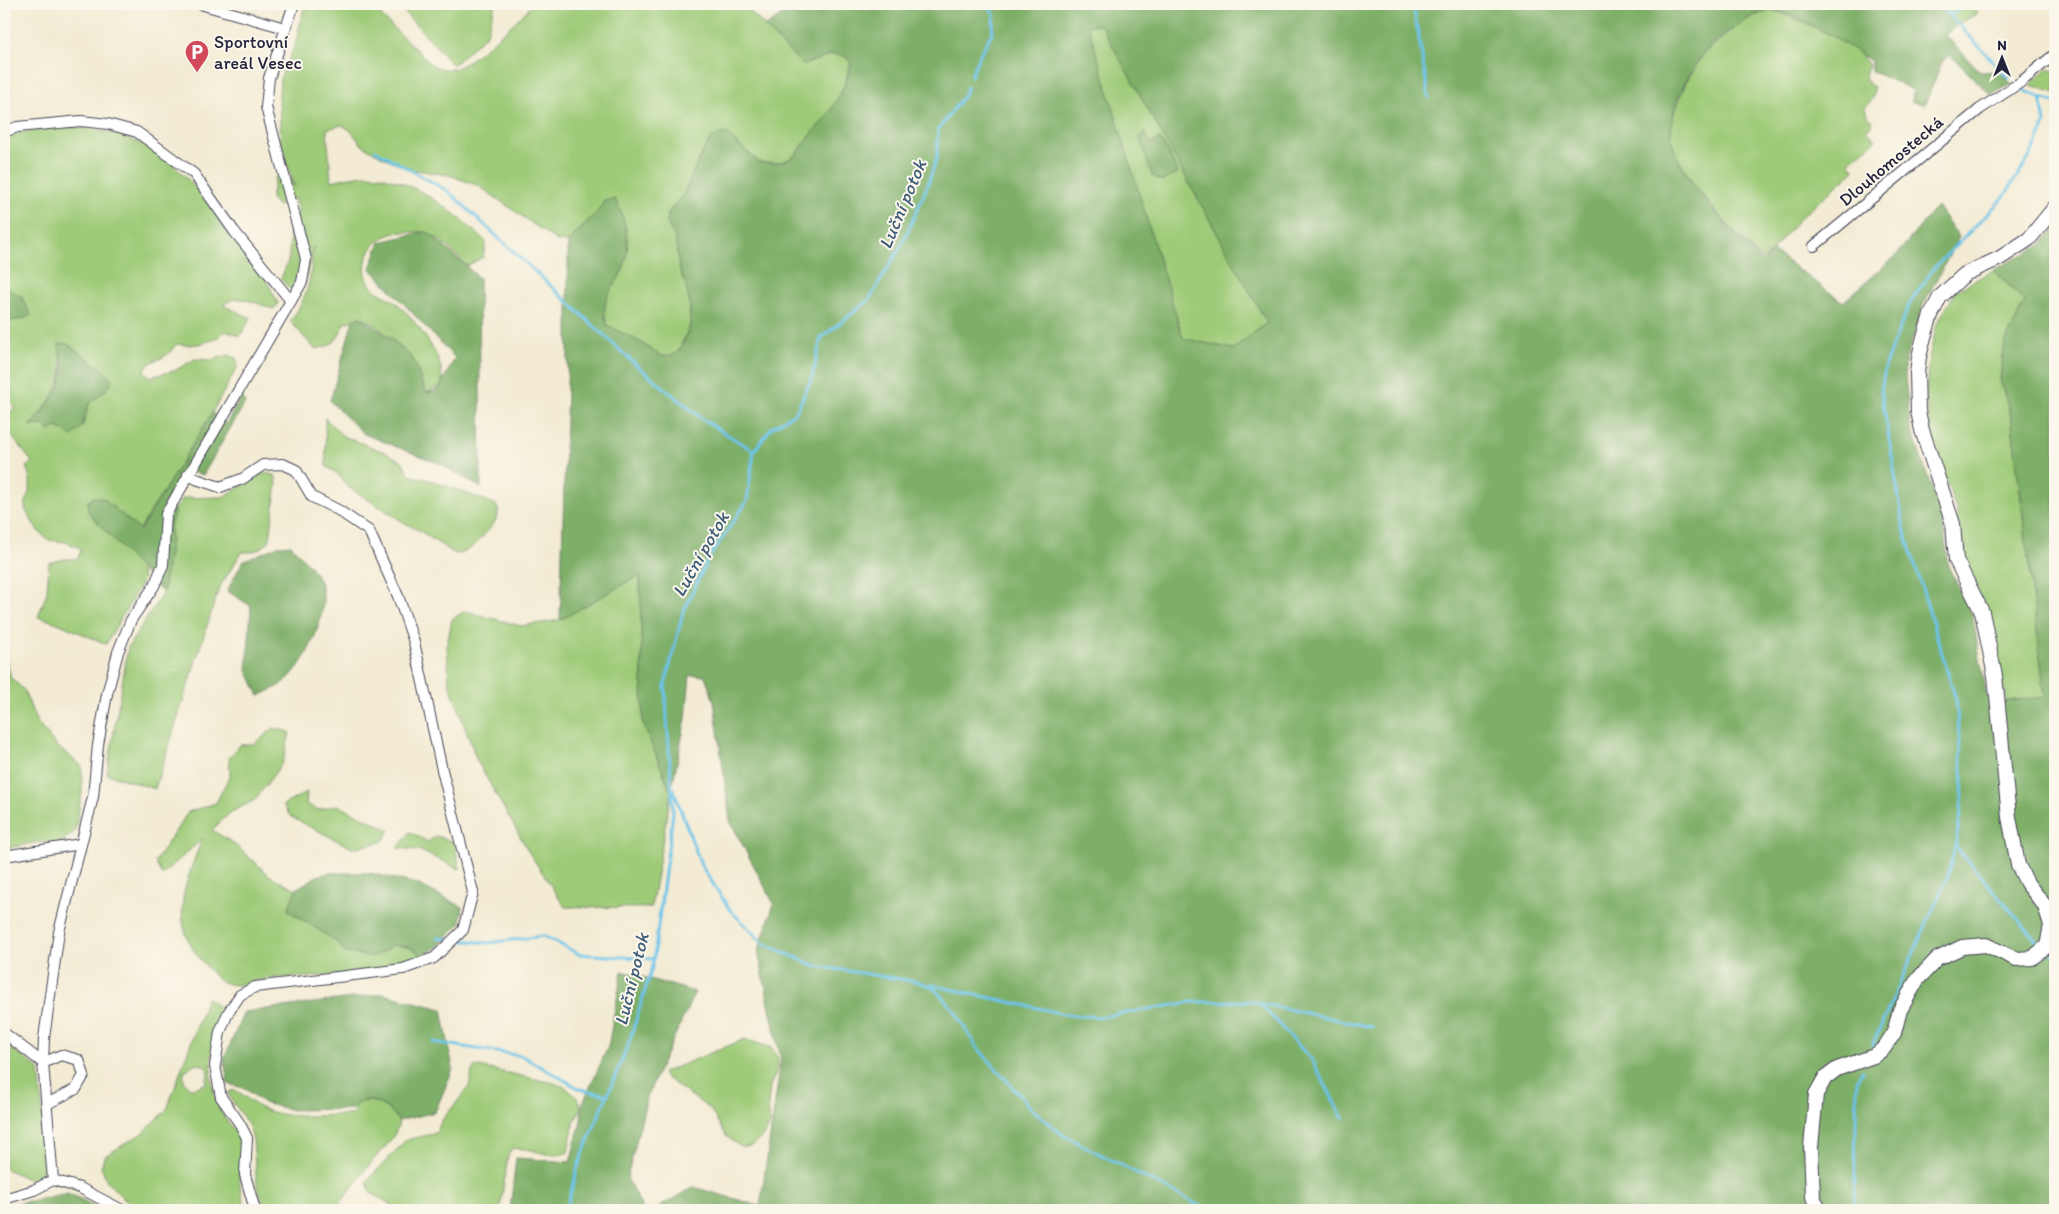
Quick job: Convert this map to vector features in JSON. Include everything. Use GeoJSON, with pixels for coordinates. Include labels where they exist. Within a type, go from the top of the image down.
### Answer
{"type":"FeatureCollection","features":[{"type":"Feature","properties":{"kind":"street"},"geometry":{"type":"LineString","coordinates":[[200,4],[286,28]]}},
{"type":"Feature","properties":{"kind":"street"},"geometry":{"type":"LineString","coordinates":[[53,1180],[43,1063],[44,1038],[56,951],[80,844],[93,797],[98,745],[107,694],[118,652],[132,620],[154,586],[163,565],[166,514],[302,282],[306,259],[266,107],[269,78],[294,4]]}},
{"type":"Feature","properties":{"kind":"street","name":"Dlouhomostecká"},"geometry":{"type":"LineString","coordinates":[[1814,246],[1980,109],[2055,54]]}},
{"type":"Feature","properties":{"kind":"street"},"geometry":{"type":"LineString","coordinates":[[4,132],[17,127],[81,121],[108,124],[137,132],[194,174],[234,231],[291,302]]}},
{"type":"Feature","properties":{"kind":"street"},"geometry":{"type":"LineString","coordinates":[[1819,1210],[1813,1197],[1811,1147],[1816,1094],[1824,1078],[1837,1069],[1874,1056],[1884,1048],[1894,1033],[1900,1010],[1918,980],[1938,959],[1962,947],[1986,945],[2016,959],[2032,958],[2047,946],[2051,925],[2045,906],[2027,883],[2018,865],[2009,817],[1995,676],[1982,612],[1956,560],[1952,524],[1922,430],[1918,411],[1917,373],[1924,337],[1931,315],[1940,297],[1965,274],[2000,258],[2029,239],[2055,207]]}},
{"type":"Feature","properties":{"kind":"street"},"geometry":{"type":"LineString","coordinates":[[188,474],[196,479],[220,487],[242,479],[263,465],[283,464],[296,470],[312,496],[338,510],[368,532],[398,596],[414,642],[442,770],[473,892],[463,930],[434,958],[403,969],[255,987],[240,995],[228,1013],[220,1032],[215,1066],[222,1097],[247,1138],[245,1175],[255,1210]]}},
{"type":"Feature","properties":{"kind":"street"},"geometry":{"type":"LineString","coordinates":[[4,856],[80,844]]}},
{"type":"Feature","properties":{"kind":"street"},"geometry":{"type":"LineString","coordinates":[[4,1033],[43,1063]]}},
{"type":"Feature","properties":{"kind":"street"},"geometry":{"type":"LineString","coordinates":[[43,1063],[61,1055],[79,1060],[84,1075],[76,1089],[46,1104]]}},
{"type":"Feature","properties":{"kind":"street"},"geometry":{"type":"LineString","coordinates":[[4,1199],[34,1190],[53,1180],[80,1188],[122,1210]]}},
{"type":"Feature","properties":{"kind":"green space"},"geometry":{"type":"Polygon","coordinates":[[[305,4],[369,4],[431,64],[450,70],[461,66],[471,59],[506,30],[533,4],[743,4],[803,65],[832,54],[845,56],[851,63],[842,91],[830,112],[793,157],[781,163],[760,163],[726,134],[712,137],[699,159],[684,194],[676,203],[667,223],[675,237],[679,268],[686,286],[690,305],[690,326],[678,352],[673,355],[661,356],[640,342],[607,325],[605,316],[606,302],[623,270],[604,201],[598,211],[568,242],[557,241],[479,186],[449,175],[409,169],[362,145],[350,130],[342,125],[327,129],[331,181],[368,175],[395,180],[424,193],[438,202],[486,242],[483,257],[467,266],[433,236],[419,232],[400,232],[389,235],[377,242],[372,247],[366,260],[366,274],[370,285],[376,291],[394,301],[407,313],[427,339],[436,355],[442,373],[442,385],[427,393],[413,360],[389,337],[361,317],[345,323],[340,334],[331,344],[315,349],[290,321],[301,304],[308,286],[313,247],[304,284],[291,290],[281,279],[289,258],[290,234],[298,211],[294,198],[278,206],[271,199],[275,178],[286,174],[295,187],[281,149],[279,96],[280,79],[295,45],[305,4]]]}},
{"type":"Feature","properties":{"kind":"green space"},"geometry":{"type":"Polygon","coordinates":[[[397,4],[495,4],[487,34],[453,65],[397,4]]]}},
{"type":"Feature","properties":{"kind":"green space"},"geometry":{"type":"Polygon","coordinates":[[[799,4],[1937,4],[1957,25],[1945,35],[1981,72],[1999,71],[2012,84],[1991,95],[1950,55],[1942,62],[1925,104],[1912,102],[1913,90],[1871,71],[1871,61],[1837,39],[1786,14],[1766,11],[1737,26],[1704,53],[1691,71],[1679,96],[1672,121],[1671,133],[1672,143],[1678,159],[1698,191],[1763,263],[1773,251],[1843,302],[1895,257],[1937,206],[1959,237],[1924,303],[1904,365],[1910,426],[1943,520],[1948,566],[1972,614],[1987,697],[1998,701],[2045,697],[2011,416],[2000,379],[2005,343],[2025,301],[1993,270],[2041,245],[2055,227],[2055,1210],[654,1210],[693,1187],[760,1206],[781,1061],[758,951],[774,904],[730,821],[714,701],[705,676],[690,675],[686,718],[671,792],[643,723],[640,575],[560,620],[568,354],[568,242],[598,211],[604,201],[615,199],[625,225],[628,244],[622,271],[606,302],[605,316],[607,325],[640,342],[660,356],[673,355],[678,352],[690,326],[690,305],[686,286],[679,268],[675,237],[667,223],[668,213],[684,194],[699,159],[712,137],[725,133],[760,163],[776,163],[787,160],[797,153],[827,115],[839,96],[848,75],[851,63],[845,56],[832,54],[803,65],[764,27],[799,4]],[[1088,25],[1183,338],[1233,349],[1267,323],[1101,25],[1088,25]]]}},
{"type":"Feature","properties":{"kind":"green space"},"geometry":{"type":"Polygon","coordinates":[[[1937,4],[1972,4],[1978,13],[1957,25],[1937,4]]]}},
{"type":"Feature","properties":{"kind":"green space"},"geometry":{"type":"Polygon","coordinates":[[[1772,10],[1826,32],[1863,57],[1869,66],[1865,75],[1866,81],[1874,87],[1873,98],[1865,108],[1867,115],[1873,121],[1871,127],[1866,129],[1876,140],[1849,162],[1855,170],[1800,218],[1763,261],[1724,221],[1696,188],[1677,157],[1671,142],[1671,122],[1686,82],[1704,53],[1747,18],[1772,10]]]}},
{"type":"Feature","properties":{"kind":"green space"},"geometry":{"type":"Polygon","coordinates":[[[1101,24],[1267,323],[1233,349],[1183,339],[1087,25],[1101,24]],[[1144,132],[1152,176],[1160,140],[1151,143],[1144,132]]]}},
{"type":"Feature","properties":{"kind":"green space"},"geometry":{"type":"Polygon","coordinates":[[[2047,69],[2055,71],[2055,93],[2030,85],[2047,69]]]}},
{"type":"Feature","properties":{"kind":"green space"},"geometry":{"type":"Polygon","coordinates":[[[71,126],[111,133],[149,148],[164,158],[189,180],[258,267],[278,304],[274,309],[248,300],[235,299],[229,301],[223,305],[251,318],[240,336],[226,331],[215,339],[202,343],[176,344],[169,353],[146,368],[144,372],[151,377],[176,370],[195,359],[211,360],[229,355],[236,358],[238,366],[202,431],[139,530],[103,498],[89,512],[140,568],[143,578],[106,644],[55,622],[38,617],[47,592],[49,563],[64,559],[77,559],[81,551],[80,548],[66,542],[48,540],[37,530],[25,509],[30,484],[26,467],[32,462],[6,429],[4,431],[4,410],[11,412],[15,407],[4,396],[4,322],[23,319],[21,296],[4,287],[4,136],[47,128],[71,126]],[[59,353],[61,374],[59,383],[50,400],[31,425],[43,425],[49,431],[55,427],[62,429],[82,427],[89,404],[106,390],[59,353]]]}},
{"type":"Feature","properties":{"kind":"green space"},"geometry":{"type":"Polygon","coordinates":[[[1144,132],[1151,143],[1160,139],[1178,173],[1162,181],[1152,176],[1140,138],[1144,132]]]}},
{"type":"Feature","properties":{"kind":"green space"},"geometry":{"type":"Polygon","coordinates":[[[427,232],[434,237],[479,278],[481,488],[443,465],[364,434],[330,401],[353,320],[360,317],[408,354],[415,364],[427,393],[435,391],[442,385],[442,378],[444,379],[455,358],[370,268],[380,242],[427,232]]]}},
{"type":"Feature","properties":{"kind":"green space"},"geometry":{"type":"Polygon","coordinates":[[[1993,270],[2025,301],[2005,343],[2000,379],[2011,416],[2045,698],[2007,701],[1986,612],[1963,555],[1956,509],[1930,433],[1926,398],[1928,363],[1937,324],[1956,291],[1993,270]]]}},
{"type":"Feature","properties":{"kind":"green space"},"geometry":{"type":"Polygon","coordinates":[[[4,287],[21,296],[31,315],[23,319],[4,322],[4,287]]]}},
{"type":"Feature","properties":{"kind":"green space"},"geometry":{"type":"Polygon","coordinates":[[[66,343],[102,369],[111,378],[111,385],[89,404],[82,427],[71,437],[62,429],[56,427],[49,431],[43,425],[31,426],[52,398],[60,383],[63,367],[59,344],[66,343]]]}},
{"type":"Feature","properties":{"kind":"green space"},"geometry":{"type":"Polygon","coordinates":[[[242,395],[245,403],[203,475],[187,470],[168,502],[175,510],[170,526],[171,540],[163,593],[88,512],[88,501],[94,497],[103,498],[140,530],[212,413],[226,424],[242,395]]]}},
{"type":"Feature","properties":{"kind":"green space"},"geometry":{"type":"Polygon","coordinates":[[[325,418],[343,436],[387,453],[403,462],[409,475],[433,481],[495,504],[498,509],[498,515],[493,525],[475,545],[463,553],[455,554],[405,523],[347,486],[339,475],[326,466],[325,418]]]}},
{"type":"Feature","properties":{"kind":"green space"},"geometry":{"type":"Polygon","coordinates":[[[264,473],[275,475],[277,482],[270,539],[258,550],[242,552],[219,588],[155,789],[107,774],[128,647],[163,593],[171,540],[170,526],[175,510],[183,498],[223,497],[264,473]]]}},
{"type":"Feature","properties":{"kind":"green space"},"geometry":{"type":"Polygon","coordinates":[[[291,545],[311,567],[320,582],[323,594],[323,607],[320,622],[308,651],[292,675],[280,685],[259,696],[247,670],[251,606],[227,591],[243,561],[278,546],[291,545]]]}},
{"type":"Feature","properties":{"kind":"green space"},"geometry":{"type":"Polygon","coordinates":[[[640,574],[643,723],[671,792],[651,908],[565,907],[530,854],[477,761],[449,682],[447,646],[452,619],[465,611],[521,626],[560,620],[640,574]]]}},
{"type":"Feature","properties":{"kind":"green space"},"geometry":{"type":"Polygon","coordinates":[[[4,634],[5,652],[11,678],[24,690],[37,723],[58,747],[82,766],[82,792],[75,831],[61,843],[39,842],[4,849],[4,634]]]}},
{"type":"Feature","properties":{"kind":"green space"},"geometry":{"type":"Polygon","coordinates":[[[274,728],[290,732],[283,762],[255,800],[231,812],[212,830],[233,843],[270,876],[296,889],[289,911],[337,942],[346,953],[382,953],[394,945],[408,947],[418,952],[420,957],[393,966],[360,973],[273,978],[233,985],[225,983],[213,974],[194,950],[186,934],[183,904],[185,888],[202,839],[162,875],[155,862],[188,812],[216,803],[230,775],[229,758],[240,745],[254,744],[274,728]]]}},
{"type":"Feature","properties":{"kind":"green space"},"geometry":{"type":"Polygon","coordinates":[[[307,792],[306,804],[318,810],[337,805],[390,830],[382,842],[352,848],[291,817],[283,805],[307,792]]]}},
{"type":"Feature","properties":{"kind":"green space"},"geometry":{"type":"Polygon","coordinates":[[[410,832],[428,842],[436,836],[454,842],[460,869],[418,850],[398,848],[410,832]]]}},
{"type":"Feature","properties":{"kind":"green space"},"geometry":{"type":"Polygon","coordinates":[[[329,873],[370,873],[417,884],[463,907],[460,924],[437,947],[420,957],[418,952],[408,947],[394,945],[373,957],[346,953],[337,942],[288,910],[296,889],[317,876],[329,873]]]}},
{"type":"Feature","properties":{"kind":"green space"},"geometry":{"type":"Polygon","coordinates":[[[622,971],[695,992],[648,1094],[627,1178],[643,1210],[510,1210],[516,1158],[570,1162],[581,1121],[582,1105],[608,1047],[622,971]]]}},
{"type":"Feature","properties":{"kind":"green space"},"geometry":{"type":"Polygon","coordinates":[[[383,994],[442,1009],[453,1069],[435,1112],[398,1121],[393,1113],[384,1106],[370,1101],[357,1103],[355,1109],[292,1110],[264,1103],[244,1088],[228,1084],[224,1059],[244,1012],[383,994]]]}},
{"type":"Feature","properties":{"kind":"green space"},"geometry":{"type":"Polygon","coordinates":[[[207,998],[222,1009],[211,1063],[213,1090],[224,1117],[241,1142],[239,1177],[245,1210],[140,1210],[122,1197],[107,1181],[101,1166],[105,1156],[144,1132],[167,1109],[207,998]],[[194,1064],[184,1072],[184,1081],[190,1088],[206,1083],[208,1074],[206,1067],[194,1064]]]}},
{"type":"Feature","properties":{"kind":"green space"},"geometry":{"type":"Polygon","coordinates":[[[745,1039],[772,1048],[778,1059],[779,1067],[770,1086],[768,1105],[770,1124],[765,1134],[753,1145],[741,1147],[726,1136],[710,1109],[662,1073],[745,1039]]]}},
{"type":"Feature","properties":{"kind":"green space"},"geometry":{"type":"Polygon","coordinates":[[[4,1043],[39,1069],[46,1154],[45,1171],[30,1180],[4,1168],[4,1043]]]}},
{"type":"Feature","properties":{"kind":"green space"},"geometry":{"type":"Polygon","coordinates":[[[475,1066],[554,1083],[567,1088],[580,1101],[581,1109],[574,1122],[568,1152],[554,1155],[518,1148],[511,1149],[508,1156],[500,1210],[400,1210],[370,1192],[367,1181],[406,1140],[436,1133],[442,1120],[469,1087],[472,1071],[475,1066]]]}},
{"type":"Feature","properties":{"kind":"green space"},"geometry":{"type":"Polygon","coordinates":[[[235,1090],[261,1108],[294,1116],[352,1115],[357,1103],[372,1102],[383,1106],[393,1113],[399,1123],[390,1141],[335,1210],[266,1210],[257,1186],[253,1139],[248,1124],[229,1096],[230,1091],[235,1090]]]}},
{"type":"Feature","properties":{"kind":"green space"},"geometry":{"type":"Polygon","coordinates":[[[68,1193],[103,1210],[4,1210],[4,1206],[68,1193]]]}},
{"type":"Feature","properties":{"kind":"waterway","name":"Luční potok"},"geometry":{"type":"LineString","coordinates":[[971,76],[978,58],[992,33],[994,14],[987,4]]}},
{"type":"Feature","properties":{"kind":"waterway"},"geometry":{"type":"LineString","coordinates":[[1413,4],[1429,98]]}},
{"type":"Feature","properties":{"kind":"waterway"},"geometry":{"type":"LineString","coordinates":[[1939,4],[2009,78]]}},
{"type":"Feature","properties":{"kind":"waterway"},"geometry":{"type":"LineString","coordinates":[[1950,15],[1968,4]]}},
{"type":"Feature","properties":{"kind":"waterway","name":"Luční potok"},"geometry":{"type":"LineString","coordinates":[[566,1210],[579,1163],[629,1043],[653,964],[673,812],[665,685],[683,612],[707,561],[747,501],[754,451],[771,428],[796,412],[812,378],[821,338],[869,300],[902,244],[927,187],[937,157],[938,130],[964,95],[967,87]]}},
{"type":"Feature","properties":{"kind":"waterway"},"geometry":{"type":"LineString","coordinates":[[2019,88],[2055,102]]}},
{"type":"Feature","properties":{"kind":"waterway"},"geometry":{"type":"LineString","coordinates":[[1872,1046],[1947,878],[1961,813],[1963,782],[1956,700],[1904,529],[1881,391],[1886,362],[1910,303],[1934,268],[2003,198],[2031,155],[2045,124],[2041,98]]}},
{"type":"Feature","properties":{"kind":"waterway"},"geometry":{"type":"LineString","coordinates":[[375,150],[448,191],[635,364],[705,421],[754,451]]}},
{"type":"Feature","properties":{"kind":"waterway"},"geometry":{"type":"LineString","coordinates":[[673,789],[701,865],[730,910],[764,944],[816,966],[919,982],[933,987],[953,1009],[976,1046],[1032,1109],[1063,1135],[1208,1210]]}},
{"type":"Feature","properties":{"kind":"waterway"},"geometry":{"type":"LineString","coordinates":[[1955,846],[2037,941]]}},
{"type":"Feature","properties":{"kind":"waterway"},"geometry":{"type":"LineString","coordinates":[[457,940],[488,943],[544,936],[579,954],[653,959]]}},
{"type":"Feature","properties":{"kind":"waterway"},"geometry":{"type":"LineString","coordinates":[[437,938],[449,939]]}},
{"type":"Feature","properties":{"kind":"waterway"},"geometry":{"type":"LineString","coordinates":[[932,985],[1069,1015],[1101,1017],[1192,1002],[1249,1001],[1372,1027]]}},
{"type":"Feature","properties":{"kind":"waterway"},"geometry":{"type":"LineString","coordinates":[[1260,1004],[1312,1060],[1343,1118]]}},
{"type":"Feature","properties":{"kind":"waterway"},"geometry":{"type":"LineString","coordinates":[[433,1042],[522,1056],[580,1089],[607,1095]]}},
{"type":"Feature","properties":{"kind":"waterway"},"geometry":{"type":"LineString","coordinates":[[1854,1210],[1857,1081],[1862,1070]]}},
{"type":"Feature","properties":{"kind":"place","name":"Sportovní areál Vesec"},"geometry":{"type":"Point","coordinates":[197,73]}}]}
